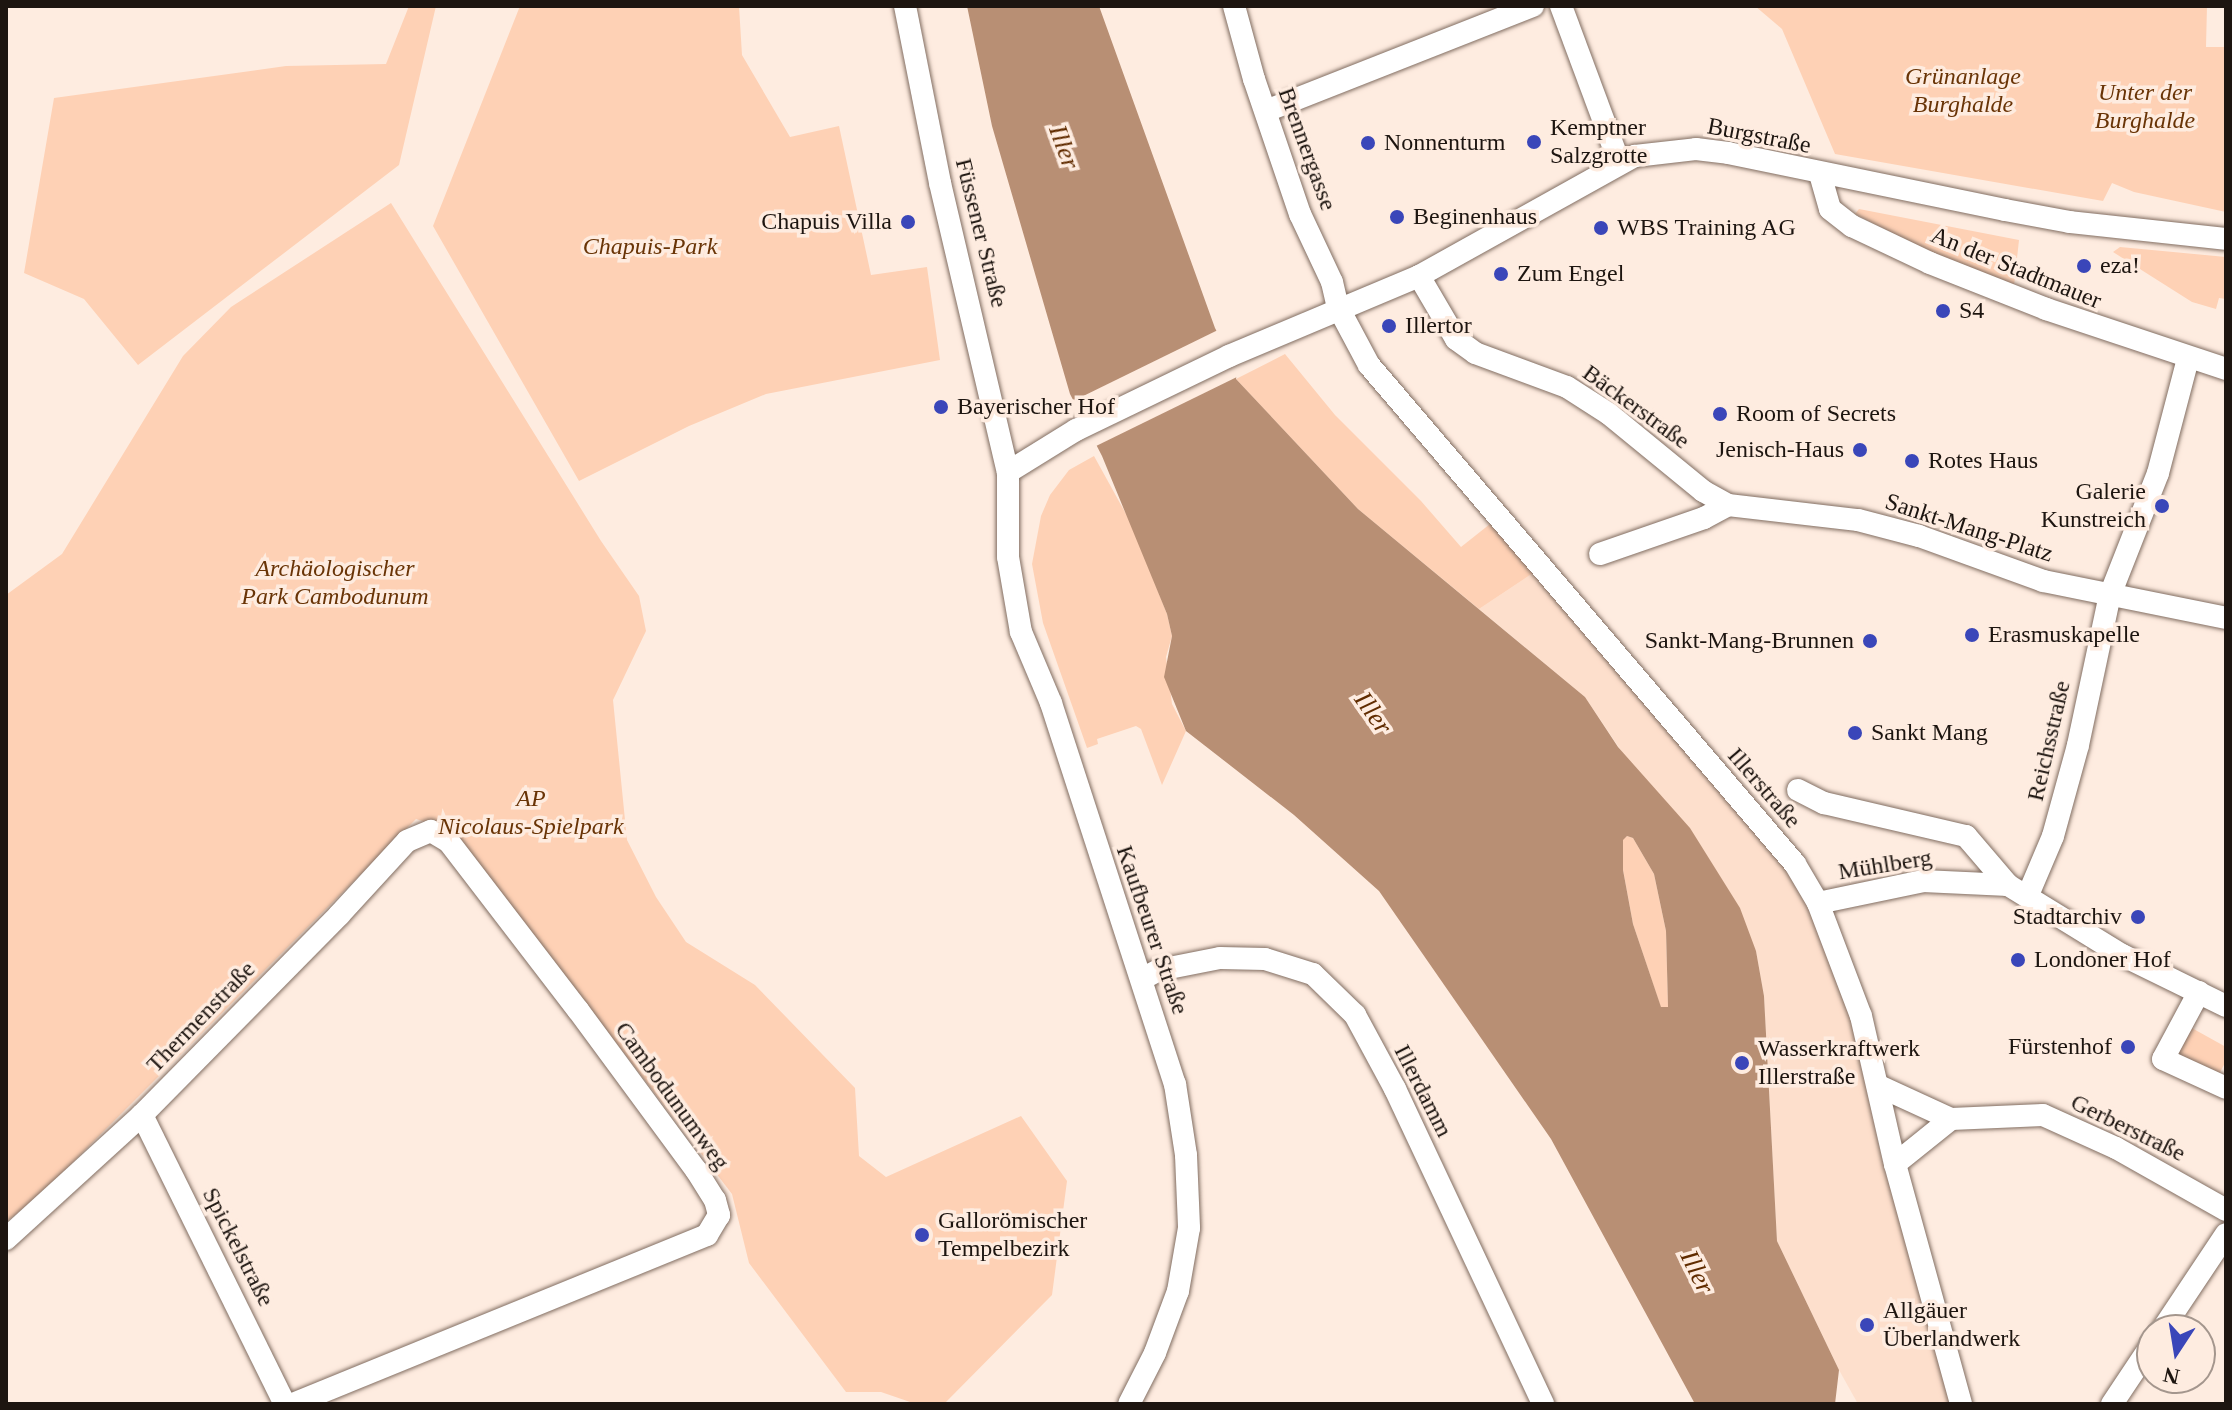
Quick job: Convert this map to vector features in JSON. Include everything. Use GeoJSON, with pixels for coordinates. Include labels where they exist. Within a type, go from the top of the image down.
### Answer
{"type":"FeatureCollection","features":[{"type":"Feature","properties":{"kind":"street","name":"Füssener Straße"},"geometry":{"type":"LineString","coordinates":[[905,6],[940,183],[1008,472]]}},
{"type":"Feature","properties":{"kind":"street","name":"Brennergasse"},"geometry":{"type":"LineString","coordinates":[[1234,6],[1300,214],[1332,282],[1338,307]]}},
{"type":"Feature","properties":{"kind":"street"},"geometry":{"type":"LineString","coordinates":[[1266,111],[1533,6]]}},
{"type":"Feature","properties":{"kind":"street"},"geometry":{"type":"LineString","coordinates":[[1561,6],[1619,162]]}},
{"type":"Feature","properties":{"kind":"street","name":"Burgstraße"},"geometry":{"type":"LineString","coordinates":[[1008,472],[1076,430],[1229,356],[1338,307],[1419,276],[1619,162],[1668,150],[1728,153],[2070,222],[2226,239]]}},
{"type":"Feature","properties":{"kind":"street","name":"An der Stadtmauer"},"geometry":{"type":"LineString","coordinates":[[1820,174],[1830,209],[1852,226],[1974,282],[2188,359],[2226,369]]}},
{"type":"Feature","properties":{"kind":"street","name":"Bäckerstraße"},"geometry":{"type":"LineString","coordinates":[[1419,276],[1456,339],[1475,353],[1567,387],[1609,414],[1703,491],[1728,505],[1858,520]]}},
{"type":"Feature","properties":{"kind":"street","name":"Illerstraße"},"geometry":{"type":"LineString","coordinates":[[1338,307],[1369,365],[1795,864],[1818,903],[1861,1016],[1895,1164],[1961,1404]]}},
{"type":"Feature","properties":{"kind":"street","name":"Reichsstraße"},"geometry":{"type":"LineString","coordinates":[[2018,890],[2053,836],[2078,745],[2110,595],[2158,473],[2188,359]]}},
{"type":"Feature","properties":{"kind":"street","name":"Kaufbeurer Straße"},"geometry":{"type":"LineString","coordinates":[[1008,472],[1008,557],[1021,632],[1051,703],[1142,979],[1175,1084],[1186,1155],[1189,1228],[1178,1291],[1155,1353],[1129,1404]]}},
{"type":"Feature","properties":{"kind":"street"},"geometry":{"type":"LineString","coordinates":[[1600,554],[1704,518],[1728,505]]}},
{"type":"Feature","properties":{"kind":"street","name":"Sankt-Mang-Platz"},"geometry":{"type":"LineString","coordinates":[[1858,520],[1919,536],[2043,581],[2226,618]]}},
{"type":"Feature","properties":{"kind":"street"},"geometry":{"type":"LineString","coordinates":[[1798,790],[1824,803],[1966,836],[2018,890],[2122,955],[2226,1006]]}},
{"type":"Feature","properties":{"kind":"street","name":"Thermenstraße"},"geometry":{"type":"LineString","coordinates":[[6,1239],[142,1115],[339,915],[407,841],[431,831]]}},
{"type":"Feature","properties":{"kind":"street","name":"Cambodunumweg"},"geometry":{"type":"LineString","coordinates":[[292,1404],[707,1235],[719,1215],[715,1200],[696,1170],[578,1010],[449,842],[431,831]]}},
{"type":"Feature","properties":{"kind":"street","name":"Mühlberg"},"geometry":{"type":"LineString","coordinates":[[1818,903],[1923,881],[2018,890]]}},
{"type":"Feature","properties":{"kind":"street","name":"Illerdamm"},"geometry":{"type":"LineString","coordinates":[[1142,979],[1159,970],[1220,958],[1265,959],[1313,974],[1355,1015],[1395,1089],[1543,1404]]}},
{"type":"Feature","properties":{"kind":"street"},"geometry":{"type":"LineString","coordinates":[[2199,992],[2163,1059],[2226,1088]]}},
{"type":"Feature","properties":{"kind":"street","name":"Gerberstraße"},"geometry":{"type":"LineString","coordinates":[[1879,1086],[1951,1119],[2043,1115],[2116,1148],[2226,1209]]}},
{"type":"Feature","properties":{"kind":"street","name":"Spickelstraße"},"geometry":{"type":"LineString","coordinates":[[142,1115],[285,1404]]}},
{"type":"Feature","properties":{"kind":"street"},"geometry":{"type":"LineString","coordinates":[[1895,1164],[1951,1119]]}},
{"type":"Feature","properties":{"kind":"street"},"geometry":{"type":"LineString","coordinates":[[2173,1314],[2226,1234]]}},
{"type":"Feature","properties":{"kind":"street"},"geometry":{"type":"LineString","coordinates":[[2112,1404],[2136,1368]]}},
{"type":"Feature","properties":{"kind":"shaded area"},"geometry":{"type":"Polygon","coordinates":[[[1533,573],[1792,876],[1830,948],[1851,1016],[1882,1161],[1956,1404],[1858,1404],[1839,1370],[1777,1241],[1764,996],[1756,951],[1585,697],[1479,609],[1533,573]]]}},
{"type":"Feature","properties":{"kind":"green space"},"geometry":{"type":"Polygon","coordinates":[[[409,6],[436,6],[399,165],[138,365],[84,299],[24,273],[54,98],[286,66],[386,64],[409,6]]]}},
{"type":"Feature","properties":{"kind":"green space","name":"Chapuis-Park"},"geometry":{"type":"Polygon","coordinates":[[[520,6],[739,6],[742,55],[790,137],[839,126],[871,275],[927,267],[940,360],[766,394],[689,426],[579,481],[433,226],[520,6]]]}},
{"type":"Feature","properties":{"kind":"green space"},"geometry":{"type":"Polygon","coordinates":[[[1755,6],[2207,6],[2206,47],[2226,47],[2226,212],[2134,192],[2112,183],[2103,201],[1835,154],[1782,29],[1755,6]]]}},
{"type":"Feature","properties":{"kind":"green space","name":"Archäologischer Park Cambodunum"},"geometry":{"type":"Polygon","coordinates":[[[391,203],[601,541],[639,596],[646,631],[613,700],[627,840],[656,897],[686,942],[755,985],[855,1088],[859,1156],[886,1177],[1021,1116],[1067,1181],[1052,1295],[944,1404],[916,1404],[881,1392],[846,1392],[749,1263],[732,1194],[454,831],[416,819],[42,1193],[6,1222],[6,595],[62,554],[183,356],[231,307],[391,203]]]}},
{"type":"Feature","properties":{"kind":"green space"},"geometry":{"type":"Polygon","coordinates":[[[1859,209],[2019,240],[2014,286],[1924,249],[1855,214],[1859,209]]]}},
{"type":"Feature","properties":{"kind":"green space"},"geometry":{"type":"Polygon","coordinates":[[[2120,247],[2226,257],[2226,299],[2219,298],[2216,309],[2192,302],[2113,252],[2120,247]]]}},
{"type":"Feature","properties":{"kind":"green space"},"geometry":{"type":"Polygon","coordinates":[[[1285,354],[1335,415],[1421,501],[1461,547],[1490,524],[1533,573],[1479,609],[1358,509],[1236,379],[1285,354]]]}},
{"type":"Feature","properties":{"kind":"green space"},"geometry":{"type":"Polygon","coordinates":[[[1094,456],[1131,523],[1167,614],[1172,636],[1166,657],[1172,704],[1186,731],[1162,785],[1141,729],[1136,726],[1097,739],[1098,744],[1087,748],[1043,623],[1032,564],[1041,516],[1050,495],[1069,470],[1094,456]]]}},
{"type":"Feature","properties":{"kind":"green space"},"geometry":{"type":"Polygon","coordinates":[[[1627,836],[1633,838],[1654,874],[1666,931],[1668,1007],[1661,1008],[1633,924],[1623,870],[1623,839],[1627,836]]]}},
{"type":"Feature","properties":{"kind":"green space"},"geometry":{"type":"Polygon","coordinates":[[[2190,1027],[2226,1047],[2226,1061],[2218,1076],[2176,1053],[2190,1027]]]}},
{"type":"Feature","properties":{"kind":"water","name":"Iller"},"geometry":{"type":"Polygon","coordinates":[[[967,6],[1099,6],[1215,328],[1237,371],[1236,379],[1358,509],[1585,697],[1618,747],[1690,828],[1740,908],[1756,951],[1764,996],[1777,1241],[1839,1370],[1835,1404],[1695,1404],[1551,1139],[1379,891],[1294,815],[1186,731],[1164,677],[1172,636],[1167,614],[1102,456],[1070,394],[992,126],[967,6]],[[1627,836],[1623,840],[1623,870],[1633,924],[1661,1007],[1668,1007],[1666,931],[1654,874],[1633,838],[1627,836]]]}},
{"type":"Feature","properties":{"kind":"pier"},"geometry":{"type":"Polygon","coordinates":[[[1220,329],[1241,375],[1092,448],[1069,403],[1220,329]]]}},
{"type":"Feature","properties":{"kind":"place","name":"Kemptner Salzgrotte"},"geometry":{"type":"Point","coordinates":[1534,142]}},
{"type":"Feature","properties":{"kind":"place","name":"Nonnenturm"},"geometry":{"type":"Point","coordinates":[1368,143]}},
{"type":"Feature","properties":{"kind":"place","name":"Beginenhaus"},"geometry":{"type":"Point","coordinates":[1397,217]}},
{"type":"Feature","properties":{"kind":"place","name":"Chapuis Villa"},"geometry":{"type":"Point","coordinates":[908,222]}},
{"type":"Feature","properties":{"kind":"place","name":"WBS Training AG"},"geometry":{"type":"Point","coordinates":[1601,228]}},
{"type":"Feature","properties":{"kind":"place","name":"eza!"},"geometry":{"type":"Point","coordinates":[2084,266]}},
{"type":"Feature","properties":{"kind":"place","name":"Zum Engel"},"geometry":{"type":"Point","coordinates":[1501,274]}},
{"type":"Feature","properties":{"kind":"place","name":"S4"},"geometry":{"type":"Point","coordinates":[1943,311]}},
{"type":"Feature","properties":{"kind":"place","name":"Illertor"},"geometry":{"type":"Point","coordinates":[1389,326]}},
{"type":"Feature","properties":{"kind":"place","name":"Bayerischer Hof"},"geometry":{"type":"Point","coordinates":[941,407]}},
{"type":"Feature","properties":{"kind":"place","name":"Room of Secrets"},"geometry":{"type":"Point","coordinates":[1720,414]}},
{"type":"Feature","properties":{"kind":"place","name":"Jenisch-Haus"},"geometry":{"type":"Point","coordinates":[1860,450]}},
{"type":"Feature","properties":{"kind":"place","name":"Rotes Haus"},"geometry":{"type":"Point","coordinates":[1912,461]}},
{"type":"Feature","properties":{"kind":"place","name":"Galerie Kunstreich"},"geometry":{"type":"Point","coordinates":[2162,506]}},
{"type":"Feature","properties":{"kind":"place","name":"Erasmuskapelle"},"geometry":{"type":"Point","coordinates":[1972,635]}},
{"type":"Feature","properties":{"kind":"place","name":"Sankt-Mang-Brunnen"},"geometry":{"type":"Point","coordinates":[1870,641]}},
{"type":"Feature","properties":{"kind":"place","name":"Sankt Mang"},"geometry":{"type":"Point","coordinates":[1855,733]}},
{"type":"Feature","properties":{"kind":"place","name":"Stadtarchiv"},"geometry":{"type":"Point","coordinates":[2138,917]}},
{"type":"Feature","properties":{"kind":"place","name":"Londoner Hof"},"geometry":{"type":"Point","coordinates":[2018,960]}},
{"type":"Feature","properties":{"kind":"place","name":"Fürstenhof"},"geometry":{"type":"Point","coordinates":[2128,1047]}},
{"type":"Feature","properties":{"kind":"place","name":"Wasserkraftwerk Illerstraße"},"geometry":{"type":"Point","coordinates":[1742,1063]}},
{"type":"Feature","properties":{"kind":"place","name":"Gallorömischer Tempelbezirk"},"geometry":{"type":"Point","coordinates":[922,1235]}},
{"type":"Feature","properties":{"kind":"place","name":"Allgäuer Überlandwerk"},"geometry":{"type":"Point","coordinates":[1867,1325]}},
{"type":"Feature","properties":{"kind":"park label","name":"Grünanlage Burghalde"},"geometry":{"type":"Point","coordinates":[1963,91]}},
{"type":"Feature","properties":{"kind":"park label","name":"Unter der Burghalde"},"geometry":{"type":"Point","coordinates":[2145,107]}},
{"type":"Feature","properties":{"kind":"park label","name":"AP Nicolaus-Spielpark"},"geometry":{"type":"Point","coordinates":[531,813]}}]}
